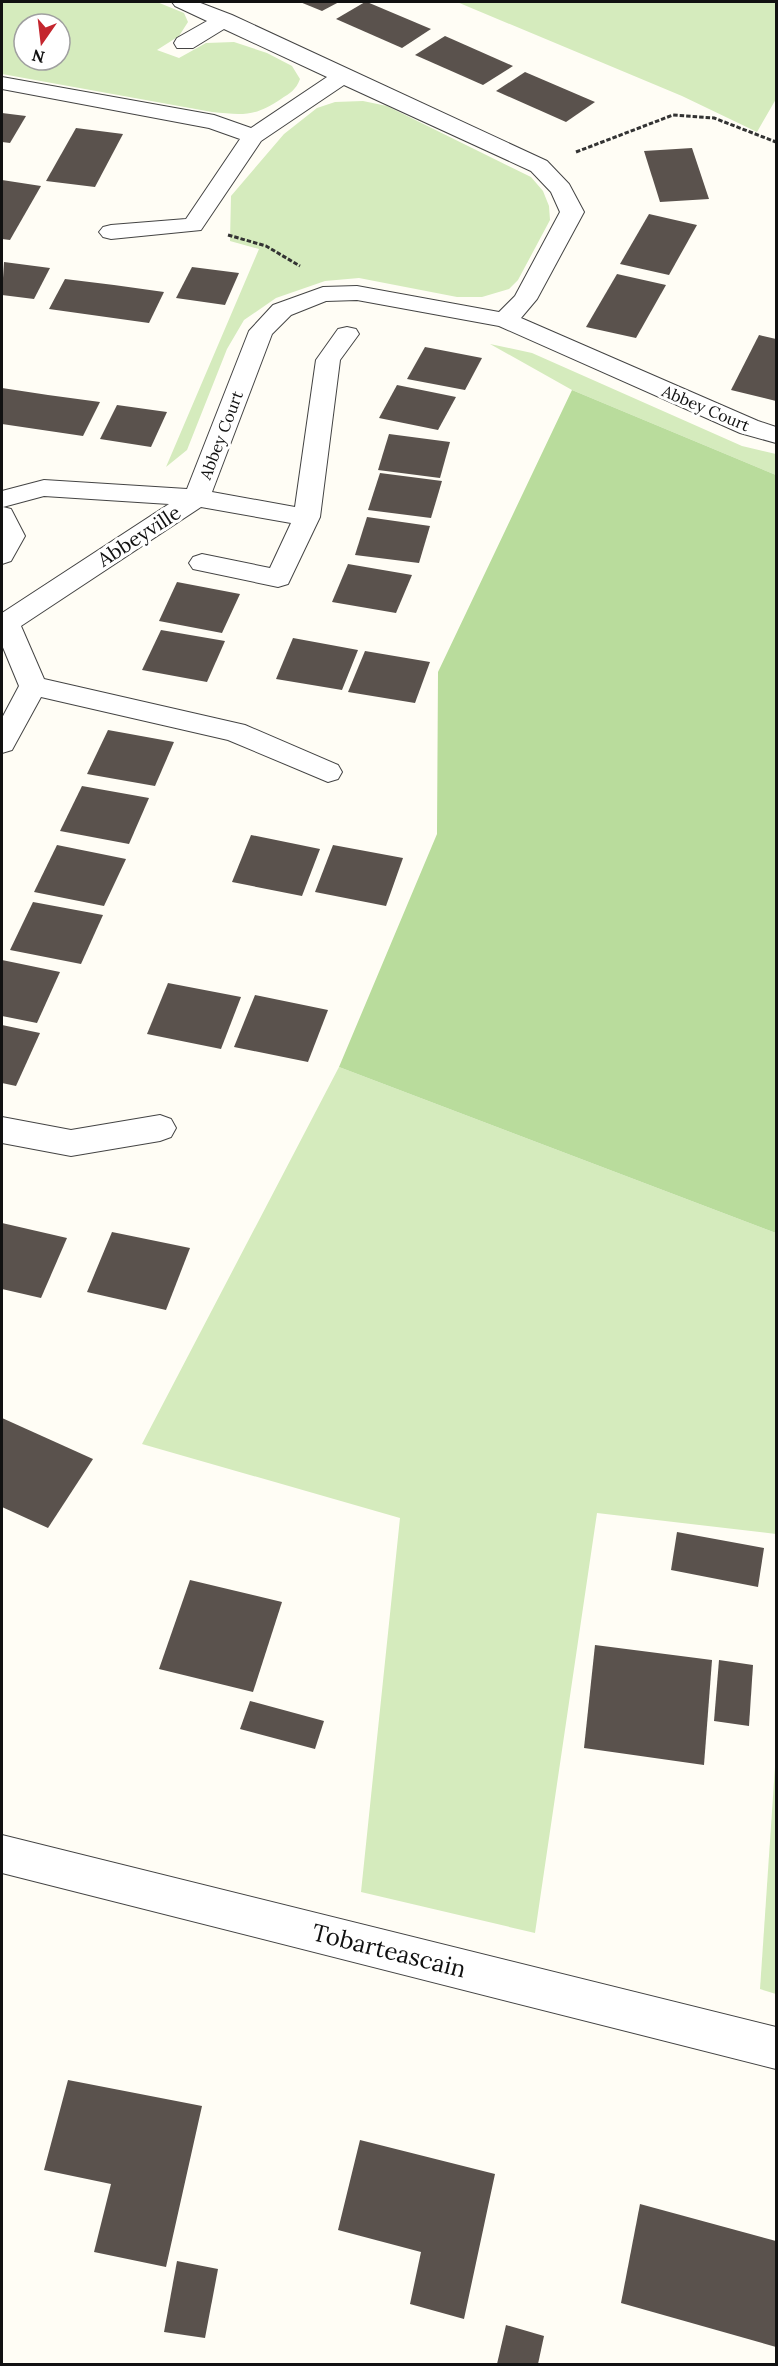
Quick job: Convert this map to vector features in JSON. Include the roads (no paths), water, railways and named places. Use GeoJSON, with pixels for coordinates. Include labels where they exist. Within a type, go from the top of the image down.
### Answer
{"type":"FeatureCollection","features":[{"type":"Feature","properties":{"kind":"street"},"geometry":{"type":"LineString","coordinates":[[182,2],[539,166],[561,189],[572,212],[525,299],[505,320]]}},
{"type":"Feature","properties":{"kind":"street"},"geometry":{"type":"LineString","coordinates":[[185,43],[224,20]]}},
{"type":"Feature","properties":{"kind":"street"},"geometry":{"type":"LineString","coordinates":[[111,232],[193,225],[253,136],[344,75]]}},
{"type":"Feature","properties":{"kind":"street"},"geometry":{"type":"LineString","coordinates":[[2,83],[214,122],[253,136]]}},
{"type":"Feature","properties":{"kind":"street","name":"Abbey Court"},"geometry":{"type":"LineString","coordinates":[[307,517],[197,498],[261,331],[282,310],[323,294],[357,293],[505,320],[749,427],[777,435]]}},
{"type":"Feature","properties":{"kind":"street"},"geometry":{"type":"LineString","coordinates":[[202,563],[278,578],[307,517],[328,360],[347,334]]}},
{"type":"Feature","properties":{"kind":"street","name":"Abbeyville"},"geometry":{"type":"LineString","coordinates":[[2,499],[44,488],[197,498]]}},
{"type":"Feature","properties":{"kind":"street","name":"Abbeyville"},"geometry":{"type":"LineString","coordinates":[[33,686],[4,623],[197,498]]}},
{"type":"Feature","properties":{"kind":"street"},"geometry":{"type":"LineString","coordinates":[[2,515],[12,536],[2,555]]}},
{"type":"Feature","properties":{"kind":"street"},"geometry":{"type":"LineString","coordinates":[[2,743],[33,686],[235,732],[328,772]]}},
{"type":"Feature","properties":{"kind":"street"},"geometry":{"type":"LineString","coordinates":[[2,1130],[71,1143],[160,1128]]}},
{"type":"Feature","properties":{"kind":"street","name":"Tobarteascain"},"geometry":{"type":"LineString","coordinates":[[2,1854],[777,2048]]}}]}
